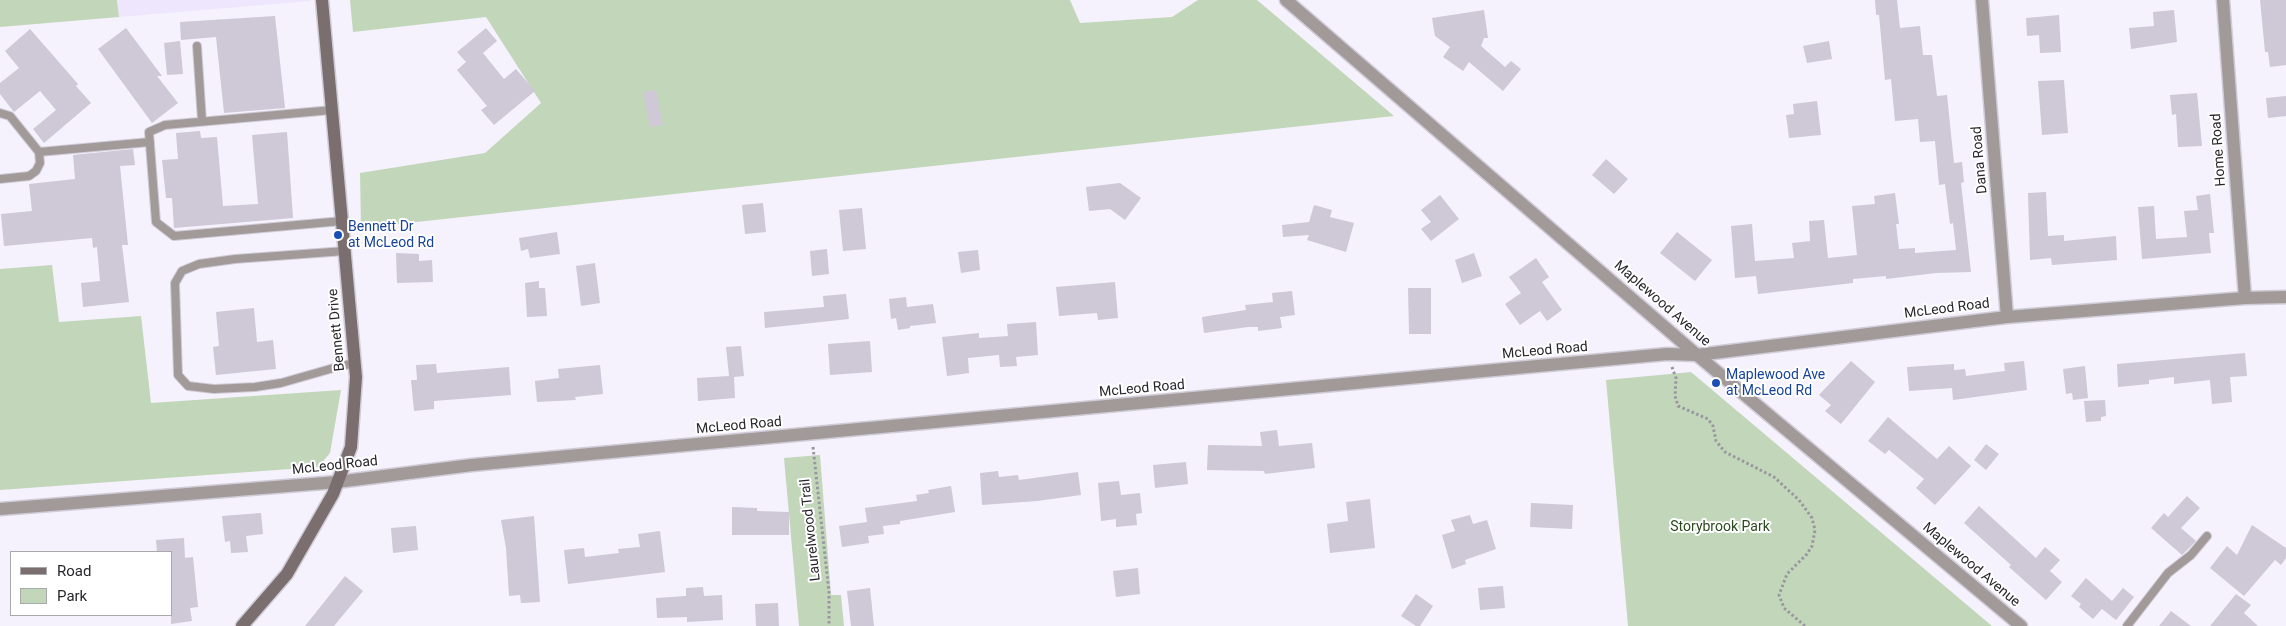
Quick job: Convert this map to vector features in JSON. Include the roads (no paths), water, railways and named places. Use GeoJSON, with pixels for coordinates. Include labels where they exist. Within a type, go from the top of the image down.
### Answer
{"type":"FeatureCollection","features":[{"type":"Feature","properties":{"kind":"main road","name":"Bennett Drive"},"geometry":{"type":"LineString","coordinates":[[242,626],[287,574],[321,516],[351,448],[356,377],[322,0]]}},
{"type":"Feature","properties":{"kind":"street","name":"Maplewood Avenue"},"geometry":{"type":"LineString","coordinates":[[1286,0],[1697,355],[2021,626]]}},
{"type":"Feature","properties":{"kind":"street","name":"Dana Road"},"geometry":{"type":"LineString","coordinates":[[1982,0],[2007,317]]}},
{"type":"Feature","properties":{"kind":"street","name":"Home Road"},"geometry":{"type":"LineString","coordinates":[[2224,0],[2245,298]]}},
{"type":"Feature","properties":{"kind":"street","name":"McLeod Road"},"geometry":{"type":"LineString","coordinates":[[0,509],[337,482],[472,465],[1668,354],[1697,355],[2007,317],[2245,298],[2286,297]]}},
{"type":"Feature","properties":{"kind":"lane"},"geometry":{"type":"LineString","coordinates":[[196,46],[202,121]]}},
{"type":"Feature","properties":{"kind":"lane"},"geometry":{"type":"LineString","coordinates":[[332,110],[165,125],[149,132],[156,222],[174,236],[342,222]]}},
{"type":"Feature","properties":{"kind":"lane"},"geometry":{"type":"LineString","coordinates":[[0,113],[10,116],[39,152],[40,163],[36,171],[29,176],[0,179]]}},
{"type":"Feature","properties":{"kind":"lane"},"geometry":{"type":"LineString","coordinates":[[39,152],[150,142]]}},
{"type":"Feature","properties":{"kind":"lane"},"geometry":{"type":"LineString","coordinates":[[345,252],[235,259],[198,264],[182,271],[175,283],[178,375],[188,386],[214,389],[255,387],[281,383],[344,365],[355,364]]}},
{"type":"Feature","properties":{"kind":"lane"},"geometry":{"type":"LineString","coordinates":[[2128,626],[2168,573],[2191,555],[2207,536]]}},
{"type":"Feature","properties":{"kind":"place","name":"Bennett Dr at McLeod Rd"},"geometry":{"type":"Point","coordinates":[338,235]}},
{"type":"Feature","properties":{"kind":"place","name":"Maplewood Ave at McLeod Rd"},"geometry":{"type":"Point","coordinates":[1716,383]}},
{"type":"Feature","properties":{"kind":"park label","name":"Storybrook Park"},"geometry":{"type":"Point","coordinates":[1720,527]}}]}
